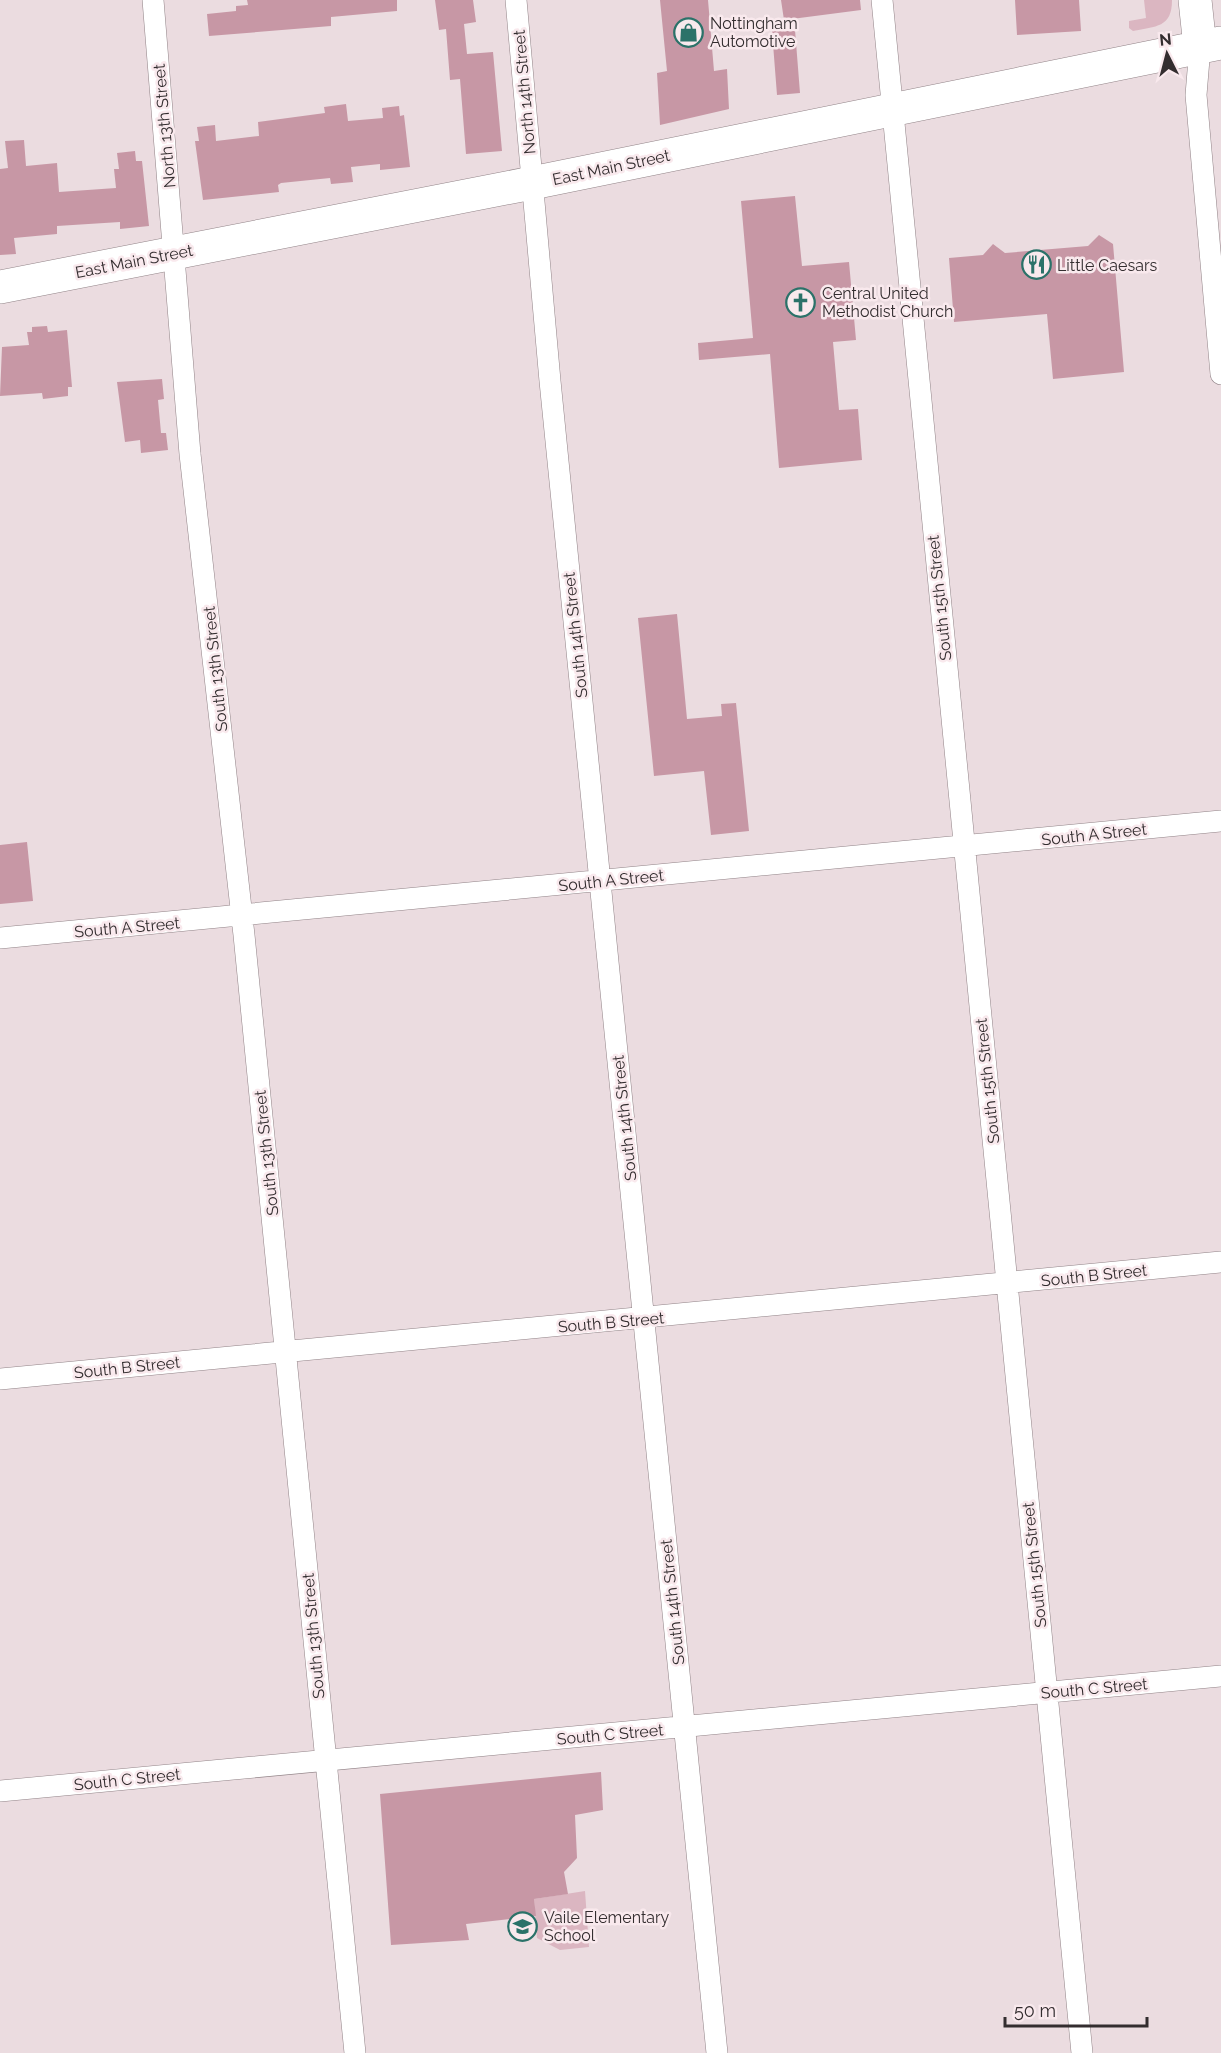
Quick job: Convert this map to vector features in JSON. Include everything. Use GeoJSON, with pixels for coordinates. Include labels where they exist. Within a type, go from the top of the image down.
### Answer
{"type":"FeatureCollection","features":[{"type":"Feature","properties":{"kind":"main road"},"geometry":{"type":"LineString","coordinates":[[1195,0],[1210,45]]}},
{"type":"Feature","properties":{"kind":"main road","name":"East Main Street"},"geometry":{"type":"LineString","coordinates":[[0,287],[532,183],[1210,45]]}},
{"type":"Feature","properties":{"kind":"street","name":"North 13th Street"},"geometry":{"type":"LineString","coordinates":[[153,0],[175,253]]}},
{"type":"Feature","properties":{"kind":"street","name":"North 14th Street"},"geometry":{"type":"LineString","coordinates":[[516,0],[532,183]]}},
{"type":"Feature","properties":{"kind":"street","name":"South 15th Street"},"geometry":{"type":"LineString","coordinates":[[882,0],[1082,2053]]}},
{"type":"Feature","properties":{"kind":"street"},"geometry":{"type":"LineString","coordinates":[[1210,45],[1196,95],[1221,374]]}},
{"type":"Feature","properties":{"kind":"street","name":"South 14th Street"},"geometry":{"type":"LineString","coordinates":[[532,183],[717,2053]]}},
{"type":"Feature","properties":{"kind":"street","name":"South 13th Street"},"geometry":{"type":"LineString","coordinates":[[175,253],[190,454],[242,916],[356,2053]]}},
{"type":"Feature","properties":{"kind":"street","name":"South A Street"},"geometry":{"type":"LineString","coordinates":[[0,938],[1221,821]]}},
{"type":"Feature","properties":{"kind":"street","name":"South B Street"},"geometry":{"type":"LineString","coordinates":[[0,1379],[1221,1262]]}},
{"type":"Feature","properties":{"kind":"street","name":"South C Street"},"geometry":{"type":"LineString","coordinates":[[0,1791],[1221,1676]]}},
{"type":"Feature","properties":{"kind":"shaded area"},"geometry":{"type":"Polygon","coordinates":[[[1144,0],[1172,0],[1169,16],[1161,24],[1133,31],[1129,28],[1129,21],[1146,18],[1144,0]]]}},
{"type":"Feature","properties":{"kind":"shaded area"},"geometry":{"type":"Polygon","coordinates":[[[585,1891],[589,1947],[560,1950],[537,1938],[534,1899],[585,1891]]]}},
{"type":"Feature","properties":{"kind":"building"},"geometry":{"type":"Polygon","coordinates":[[[247,0],[397,0],[397,11],[331,17],[331,26],[209,36],[207,14],[236,11],[236,6],[248,5],[247,0]]]}},
{"type":"Feature","properties":{"kind":"building"},"geometry":{"type":"Polygon","coordinates":[[[435,0],[473,0],[476,22],[464,24],[467,54],[493,52],[502,151],[466,154],[460,79],[450,80],[446,29],[439,30],[435,0]]]}},
{"type":"Feature","properties":{"kind":"building"},"geometry":{"type":"Polygon","coordinates":[[[660,0],[708,0],[714,71],[727,69],[729,109],[660,125],[657,73],[667,71],[660,0]]]}},
{"type":"Feature","properties":{"kind":"building"},"geometry":{"type":"Polygon","coordinates":[[[781,0],[860,0],[861,10],[784,20],[781,0]]]}},
{"type":"Feature","properties":{"kind":"building"},"geometry":{"type":"Polygon","coordinates":[[[1015,0],[1079,0],[1081,31],[1017,35],[1015,0]]]}},
{"type":"Feature","properties":{"kind":"building"},"geometry":{"type":"Polygon","coordinates":[[[795,30],[800,93],[777,95],[772,31],[795,30]]]}},
{"type":"Feature","properties":{"kind":"building"},"geometry":{"type":"Polygon","coordinates":[[[346,104],[348,121],[383,118],[382,108],[399,106],[400,116],[404,115],[410,167],[380,170],[380,164],[351,167],[353,182],[331,184],[330,178],[281,183],[278,185],[279,192],[203,200],[195,141],[199,141],[197,127],[215,125],[216,141],[259,136],[258,122],[325,113],[324,107],[346,104]]]}},
{"type":"Feature","properties":{"kind":"building"},"geometry":{"type":"Polygon","coordinates":[[[24,140],[26,166],[57,163],[59,192],[116,188],[114,169],[119,169],[117,153],[135,151],[136,161],[142,161],[149,226],[120,229],[120,222],[57,226],[57,234],[14,238],[16,254],[0,255],[0,169],[8,168],[5,141],[24,140]]]}},
{"type":"Feature","properties":{"kind":"building","name":"Central United Methodist Church"},"geometry":{"type":"Polygon","coordinates":[[[795,196],[802,266],[849,262],[856,340],[833,342],[839,410],[858,409],[862,460],[779,468],[770,354],[699,360],[698,343],[753,338],[741,201],[795,196]]]}},
{"type":"Feature","properties":{"kind":"building"},"geometry":{"type":"Polygon","coordinates":[[[1099,235],[1113,244],[1124,372],[1053,379],[1047,314],[954,322],[949,258],[983,255],[993,244],[1005,253],[1088,246],[1099,235]]]}},
{"type":"Feature","properties":{"kind":"building"},"geometry":{"type":"Polygon","coordinates":[[[47,326],[48,332],[67,330],[72,387],[68,387],[68,396],[43,399],[42,393],[0,396],[2,347],[29,345],[27,332],[32,332],[32,327],[47,326]]]}},
{"type":"Feature","properties":{"kind":"building"},"geometry":{"type":"Polygon","coordinates":[[[162,379],[164,399],[158,400],[161,433],[166,433],[168,450],[141,453],[140,440],[125,442],[117,382],[162,379]]]}},
{"type":"Feature","properties":{"kind":"building"},"geometry":{"type":"Polygon","coordinates":[[[677,614],[687,719],[722,716],[721,704],[736,703],[749,831],[711,835],[704,771],[654,776],[638,618],[677,614]]]}},
{"type":"Feature","properties":{"kind":"building"},"geometry":{"type":"Polygon","coordinates":[[[27,842],[33,901],[0,904],[0,845],[27,842]]]}},
{"type":"Feature","properties":{"kind":"building","name":"Vaile Elementary School"},"geometry":{"type":"Polygon","coordinates":[[[601,1772],[603,1810],[575,1815],[577,1858],[564,1872],[568,1894],[534,1899],[536,1916],[466,1924],[469,1940],[391,1945],[380,1794],[601,1772]]]}},
{"type":"Feature","properties":{"kind":"place","name":"Nottingham Automotive"},"geometry":{"type":"Point","coordinates":[689,32]}},
{"type":"Feature","properties":{"kind":"place","name":"Little Caesars"},"geometry":{"type":"Point","coordinates":[1036,265]}},
{"type":"Feature","properties":{"kind":"place","name":"Central United Methodist Church"},"geometry":{"type":"Point","coordinates":[801,302]}},
{"type":"Feature","properties":{"kind":"place","name":"Vaile Elementary School"},"geometry":{"type":"Point","coordinates":[523,1926]}}]}
